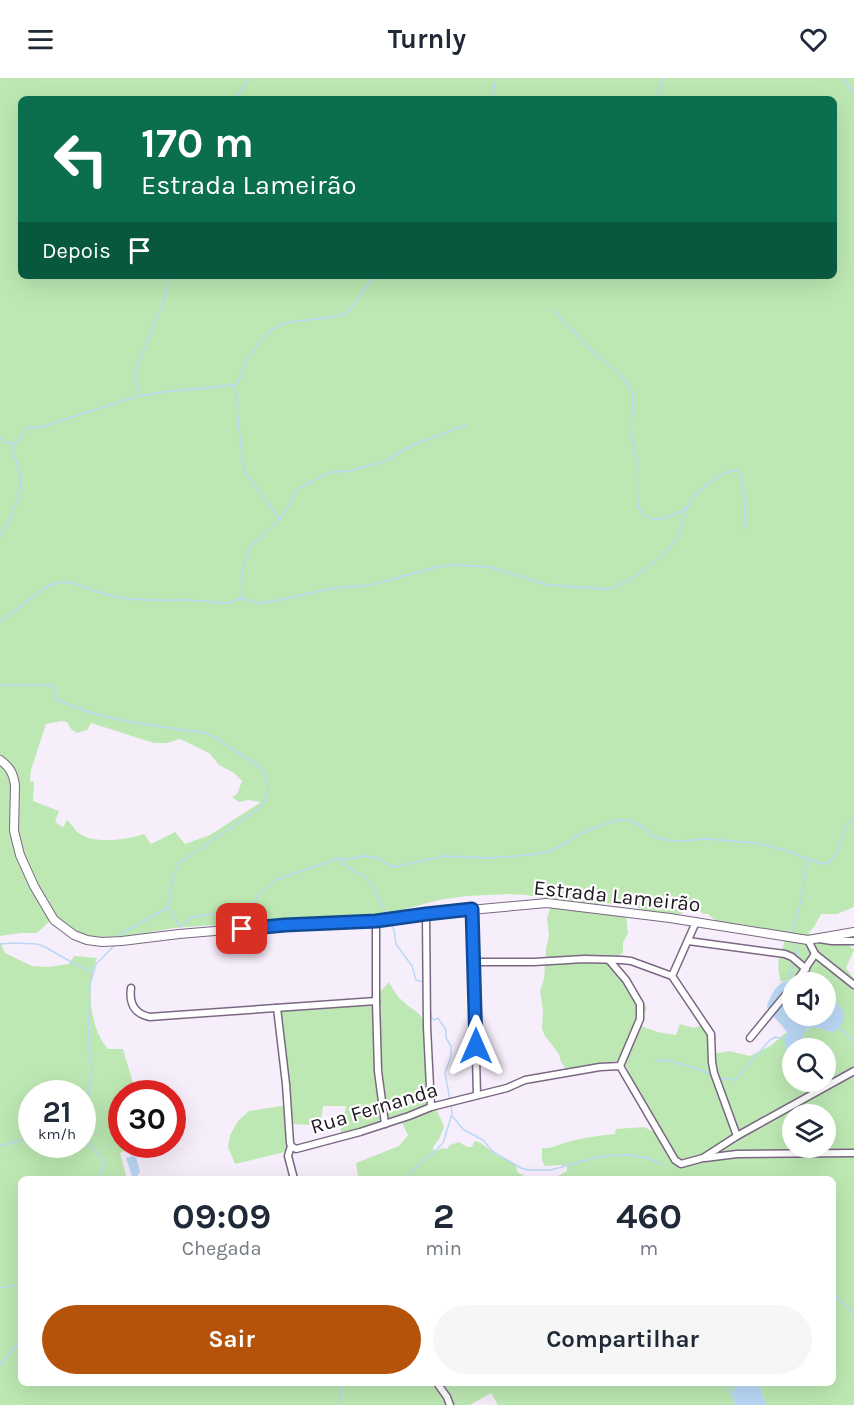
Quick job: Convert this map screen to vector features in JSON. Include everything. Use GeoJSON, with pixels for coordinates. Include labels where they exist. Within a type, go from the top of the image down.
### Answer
{"type":"FeatureCollection","features":[{"type":"Feature","properties":{"kind":"street","name":"Estrada Lameirão"},"geometry":{"type":"LineString","coordinates":[[0,760],[7,765],[14,777],[14,831],[20,855],[34,886],[54,920],[74,935],[87,940],[122,941],[285,925],[376,921],[472,909],[547,903],[811,939],[854,932]]}},
{"type":"Feature","properties":{"kind":"street"},"geometry":{"type":"LineString","coordinates":[[472,909],[477,1095]]}},
{"type":"Feature","properties":{"kind":"street"},"geometry":{"type":"LineString","coordinates":[[426,914],[427,1027],[431,1107]]}},
{"type":"Feature","properties":{"kind":"street"},"geometry":{"type":"LineString","coordinates":[[376,921],[379,1084],[385,1124]]}},
{"type":"Feature","properties":{"kind":"street"},"geometry":{"type":"LineString","coordinates":[[672,976],[696,922]]}},
{"type":"Feature","properties":{"kind":"street"},"geometry":{"type":"LineString","coordinates":[[854,941],[811,939],[815,954],[854,985]]}},
{"type":"Feature","properties":{"kind":"street"},"geometry":{"type":"LineString","coordinates":[[688,941],[785,954],[806,969]]}},
{"type":"Feature","properties":{"kind":"street"},"geometry":{"type":"LineString","coordinates":[[804,972],[815,954]]}},
{"type":"Feature","properties":{"kind":"street"},"geometry":{"type":"LineString","coordinates":[[474,962],[534,963],[584,959],[631,961],[672,976],[711,1034],[714,1073],[737,1136]]}},
{"type":"Feature","properties":{"kind":"street"},"geometry":{"type":"LineString","coordinates":[[609,960],[626,980],[640,1004],[640,1019],[620,1066],[675,1160],[681,1164],[703,1158],[737,1154],[854,1153]]}},
{"type":"Feature","properties":{"kind":"street"},"geometry":{"type":"LineString","coordinates":[[841,974],[854,978]]}},
{"type":"Feature","properties":{"kind":"street"},"geometry":{"type":"LineString","coordinates":[[131,988],[130,997],[135,1009],[147,1017],[376,1001]]}},
{"type":"Feature","properties":{"kind":"street"},"geometry":{"type":"LineString","coordinates":[[750,1038],[782,999]]}},
{"type":"Feature","properties":{"kind":"street"},"geometry":{"type":"LineString","coordinates":[[277,1008],[294,1147],[288,1156],[293,1176]]}},
{"type":"Feature","properties":{"kind":"street","name":"Rua Fernanda"},"geometry":{"type":"LineString","coordinates":[[294,1147],[360,1132],[431,1107],[507,1088],[531,1079],[600,1067],[620,1066]]}},
{"type":"Feature","properties":{"kind":"street"},"geometry":{"type":"LineString","coordinates":[[703,1158],[737,1136],[854,1071]]}},
{"type":"Feature","properties":{"kind":"street"},"geometry":{"type":"LineString","coordinates":[[439,1386],[450,1405]]}},
{"type":"Feature","properties":{"kind":"green space"},"geometry":{"type":"Polygon","coordinates":[[[0,78],[854,78],[854,907],[837,914],[821,914],[808,933],[848,944],[854,950],[846,968],[854,979],[854,1405],[766,1405],[760,1386],[836,1386],[836,1176],[558,1176],[567,1171],[567,1166],[545,1166],[542,1161],[542,1148],[615,1134],[616,1129],[644,1127],[654,1132],[629,1071],[623,1063],[615,1061],[567,1070],[559,1054],[545,1036],[542,1029],[543,1010],[540,991],[544,979],[549,936],[547,918],[551,905],[626,916],[628,933],[623,943],[623,953],[612,959],[647,1008],[639,1025],[657,1032],[676,1035],[680,1024],[694,1028],[706,1023],[714,1054],[729,1051],[750,1056],[770,1046],[787,1032],[786,1038],[782,1038],[782,1092],[836,1092],[836,1038],[802,1038],[804,1032],[811,1027],[830,1032],[830,1026],[836,1026],[836,972],[782,972],[781,982],[778,963],[787,935],[746,925],[727,925],[716,921],[708,914],[703,914],[698,909],[689,908],[681,914],[650,912],[636,907],[607,903],[595,906],[510,894],[439,900],[386,914],[344,921],[329,916],[174,928],[122,940],[83,936],[53,918],[37,933],[0,936],[0,78]],[[67,722],[46,724],[31,770],[30,782],[34,781],[33,801],[59,811],[55,822],[63,827],[67,820],[86,837],[111,840],[144,834],[151,844],[175,832],[185,844],[210,835],[261,802],[248,800],[239,802],[232,797],[237,794],[242,781],[234,773],[219,765],[209,753],[180,739],[167,743],[154,743],[91,723],[87,730],[77,733],[67,722]]]}},
{"type":"Feature","properties":{"kind":"green space"},"geometry":{"type":"Polygon","coordinates":[[[0,942],[5,953],[32,966],[48,967],[69,964],[74,956],[97,958],[91,980],[93,1018],[108,1049],[123,1049],[132,1080],[108,1080],[108,1158],[121,1158],[126,1176],[18,1176],[18,1386],[735,1386],[732,1395],[735,1405],[498,1405],[491,1393],[470,1405],[0,1405],[0,942]]]}},
{"type":"Feature","properties":{"kind":"green space"},"geometry":{"type":"Polygon","coordinates":[[[389,982],[399,998],[418,1013],[425,1023],[428,1109],[436,1108],[444,1127],[433,1147],[434,1151],[447,1149],[450,1145],[459,1142],[472,1147],[476,1141],[496,1155],[516,1164],[517,1172],[524,1176],[358,1176],[356,1163],[399,1146],[408,1135],[402,1123],[339,1139],[346,1106],[323,1106],[321,1121],[315,1125],[289,1124],[289,1151],[235,1164],[228,1147],[230,1135],[238,1121],[249,1111],[288,1105],[281,1004],[292,1006],[297,1011],[372,1001],[389,982]]]}},
{"type":"Feature","properties":{"kind":"water"},"geometry":{"type":"Polygon","coordinates":[[[781,984],[782,998],[769,1013],[767,1005],[781,984]]]}},
{"type":"Feature","properties":{"kind":"water"},"geometry":{"type":"Polygon","coordinates":[[[782,1000],[782,1026],[771,1014],[782,1000]]]}},
{"type":"Feature","properties":{"kind":"water"},"geometry":{"type":"Polygon","coordinates":[[[836,1003],[844,1012],[843,1021],[833,1032],[813,1027],[807,1029],[802,1038],[785,1038],[787,1032],[782,1026],[836,1026],[836,1003]]]}},
{"type":"Feature","properties":{"kind":"water"},"geometry":{"type":"Polygon","coordinates":[[[126,1158],[136,1158],[140,1172],[138,1176],[132,1176],[126,1158]]]}},
{"type":"Feature","properties":{"kind":"water"},"geometry":{"type":"Polygon","coordinates":[[[735,1386],[760,1386],[766,1405],[735,1405],[732,1395],[735,1386]]]}},
{"type":"Feature","properties":{"kind":"waterway"},"geometry":{"type":"LineString","coordinates":[[237,96],[250,78]]}},
{"type":"Feature","properties":{"kind":"waterway"},"geometry":{"type":"LineString","coordinates":[[493,96],[496,78]]}},
{"type":"Feature","properties":{"kind":"waterway"},"geometry":{"type":"LineString","coordinates":[[658,96],[663,78]]}},
{"type":"Feature","properties":{"kind":"waterway"},"geometry":{"type":"LineString","coordinates":[[843,78],[854,95]]}},
{"type":"Feature","properties":{"kind":"waterway"},"geometry":{"type":"LineString","coordinates":[[140,395],[134,379],[135,371],[166,295],[169,279]]}},
{"type":"Feature","properties":{"kind":"waterway"},"geometry":{"type":"LineString","coordinates":[[279,519],[245,472],[235,385],[237,385],[247,358],[271,330],[289,322],[343,314],[350,310],[372,279]]}},
{"type":"Feature","properties":{"kind":"waterway"},"geometry":{"type":"LineString","coordinates":[[553,310],[592,351],[621,375],[631,389],[633,395],[631,433],[637,462],[638,507],[642,513],[647,517],[660,519],[686,509]]}},
{"type":"Feature","properties":{"kind":"waterway"},"geometry":{"type":"LineString","coordinates":[[0,437],[12,444],[17,443],[28,427],[38,428],[138,396],[234,385]]}},
{"type":"Feature","properties":{"kind":"waterway"},"geometry":{"type":"LineString","coordinates":[[241,598],[243,571],[248,551],[279,520],[297,489],[333,472],[350,471],[385,461],[415,444],[466,425]]}},
{"type":"Feature","properties":{"kind":"waterway"},"geometry":{"type":"LineString","coordinates":[[0,537],[20,490],[20,473],[12,445]]}},
{"type":"Feature","properties":{"kind":"waterway"},"geometry":{"type":"LineString","coordinates":[[0,622],[45,588],[60,582],[73,583],[111,596],[133,599],[230,603],[241,598],[262,603],[333,588],[370,585],[437,567],[456,565],[490,567],[548,585],[608,589],[626,582],[657,560],[678,536],[686,509],[695,496],[723,474],[737,470],[742,474],[745,499],[744,528]]}},
{"type":"Feature","properties":{"kind":"waterway"},"geometry":{"type":"LineString","coordinates":[[0,685],[50,685],[55,687],[55,698],[83,710],[126,721],[206,733],[260,767],[268,787],[261,807],[178,864],[173,877],[168,907],[180,927],[191,917],[244,910],[278,879],[336,859],[375,857],[394,867],[444,856],[486,858],[529,855],[551,851],[586,831],[617,820],[630,820],[653,836],[665,840],[707,839],[758,843],[827,864],[836,854],[846,828],[854,817]]}},
{"type":"Feature","properties":{"kind":"waterway"},"geometry":{"type":"LineString","coordinates":[[339,859],[370,882],[386,915]]}},
{"type":"Feature","properties":{"kind":"waterway"},"geometry":{"type":"LineString","coordinates":[[793,934],[807,860]]}},
{"type":"Feature","properties":{"kind":"waterway"},"geometry":{"type":"LineString","coordinates":[[119,938],[122,933],[167,908]]}},
{"type":"Feature","properties":{"kind":"waterway"},"geometry":{"type":"LineString","coordinates":[[390,922],[396,944],[412,966],[416,980],[423,982]]}},
{"type":"Feature","properties":{"kind":"waterway"},"geometry":{"type":"LineString","coordinates":[[794,942],[797,951],[796,958]]}},
{"type":"Feature","properties":{"kind":"waterway"},"geometry":{"type":"LineString","coordinates":[[0,944],[37,944],[92,972]]}},
{"type":"Feature","properties":{"kind":"waterway"},"geometry":{"type":"LineString","coordinates":[[101,1176],[105,1162],[85,1138],[83,1125],[92,1071],[88,1045],[90,985],[96,964],[115,945]]}},
{"type":"Feature","properties":{"kind":"waterway"},"geometry":{"type":"LineString","coordinates":[[791,972],[794,962]]}},
{"type":"Feature","properties":{"kind":"waterway"},"geometry":{"type":"LineString","coordinates":[[430,987],[432,1018],[434,1020],[438,1018],[446,1030],[446,1038],[451,1046],[451,1056],[445,1073],[450,1100]]}},
{"type":"Feature","properties":{"kind":"waterway"},"geometry":{"type":"LineString","coordinates":[[839,1028],[854,1041]]}},
{"type":"Feature","properties":{"kind":"waterway"},"geometry":{"type":"LineString","coordinates":[[719,1078],[735,1080],[770,1040],[775,1037],[782,1039]]}},
{"type":"Feature","properties":{"kind":"waterway"},"geometry":{"type":"LineString","coordinates":[[655,1060],[672,1061],[712,1074]]}},
{"type":"Feature","properties":{"kind":"waterway"},"geometry":{"type":"LineString","coordinates":[[408,1176],[443,1143],[452,1114],[451,1104]]}},
{"type":"Feature","properties":{"kind":"waterway"},"geometry":{"type":"LineString","coordinates":[[452,1116],[464,1130],[483,1140],[492,1151],[528,1170],[551,1170],[597,1157],[616,1155],[647,1158],[662,1164]]}},
{"type":"Feature","properties":{"kind":"waterway"},"geometry":{"type":"LineString","coordinates":[[0,1146],[18,1141]]}},
{"type":"Feature","properties":{"kind":"waterway"},"geometry":{"type":"LineString","coordinates":[[0,1288],[18,1285]]}},
{"type":"Feature","properties":{"kind":"waterway"},"geometry":{"type":"LineString","coordinates":[[836,1297],[854,1313]]}},
{"type":"Feature","properties":{"kind":"waterway"},"geometry":{"type":"LineString","coordinates":[[0,1365],[18,1344]]}},
{"type":"Feature","properties":{"kind":"waterway"},"geometry":{"type":"LineString","coordinates":[[339,1405],[341,1386]]}},
{"type":"Feature","properties":{"kind":"waterway"},"geometry":{"type":"LineString","coordinates":[[726,1386],[733,1397]]}},
{"type":"Feature","properties":{"kind":"route"},"geometry":{"type":"LineString","coordinates":[[242,929],[376,921],[472,909],[476,1046]]}}]}
